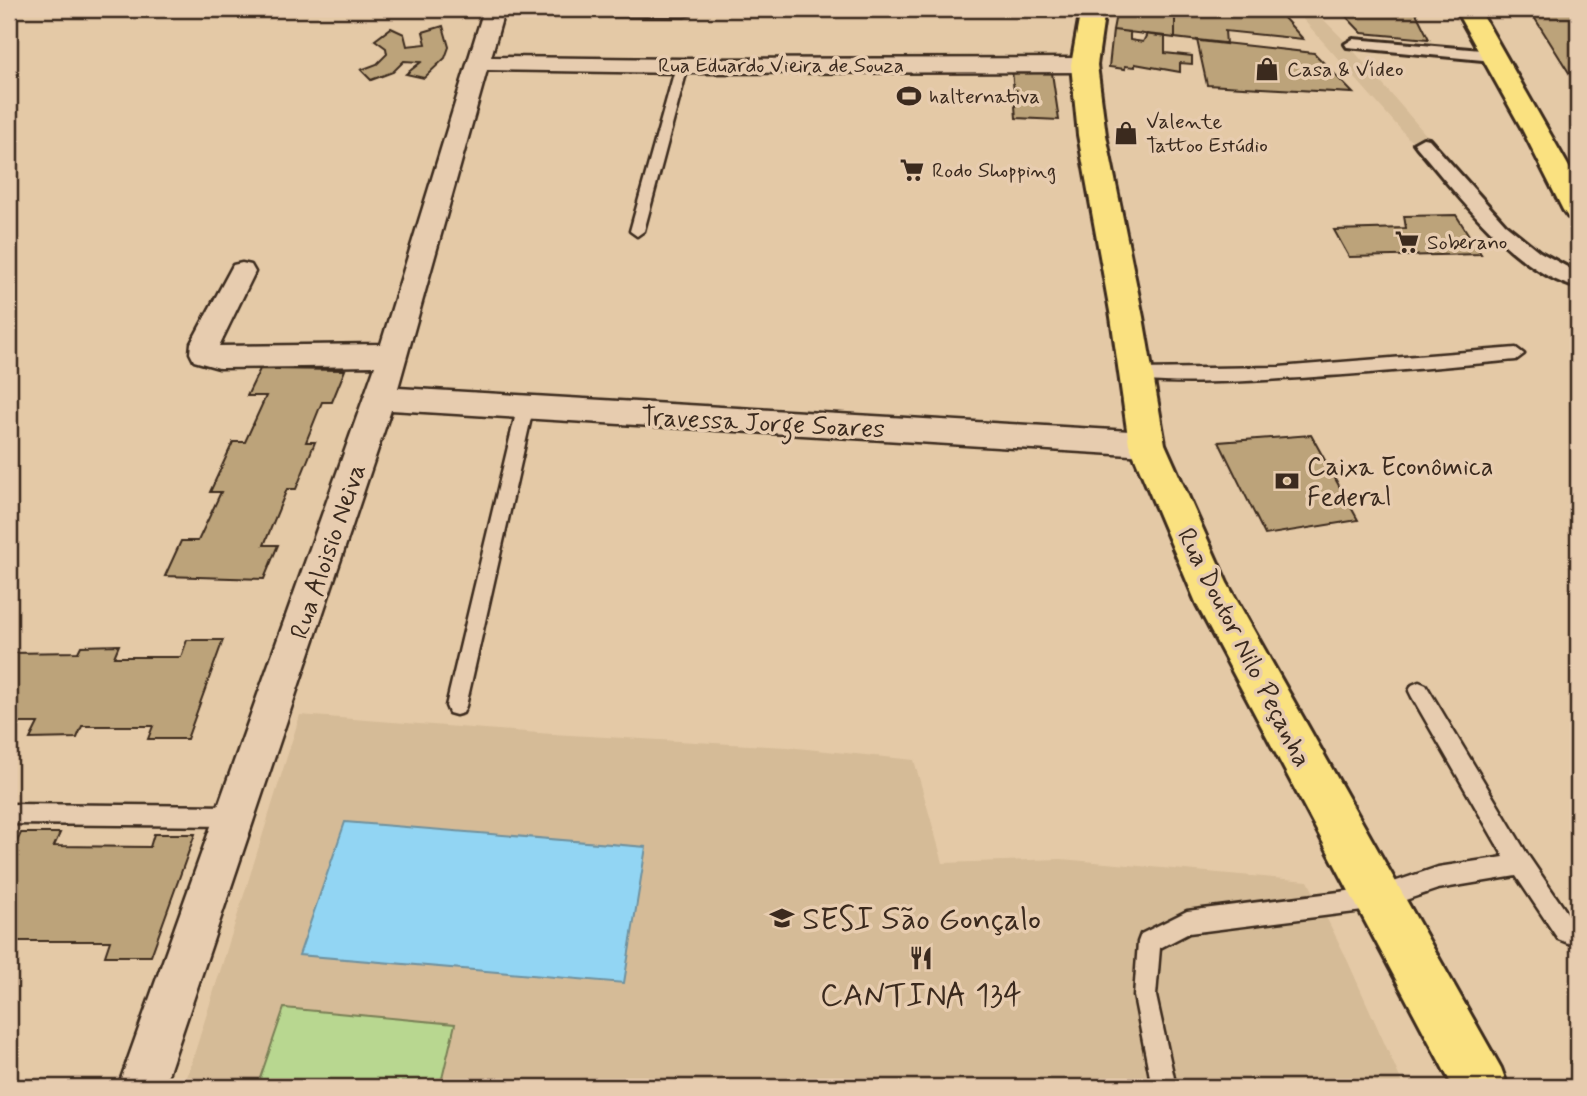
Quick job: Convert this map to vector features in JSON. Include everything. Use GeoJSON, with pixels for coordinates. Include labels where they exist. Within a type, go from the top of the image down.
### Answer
{"type":"FeatureCollection","features":[{"type":"Feature","properties":{"kind":"main road","name":"Rua Doutor Nilo Peçanha"},"geometry":{"type":"LineString","coordinates":[[1093,9],[1084,65],[1092,135],[1147,444],[1211,593],[1482,1087]]}},
{"type":"Feature","properties":{"kind":"main road"},"geometry":{"type":"LineString","coordinates":[[1467,9],[1536,129],[1578,210]]}},
{"type":"Feature","properties":{"kind":"street","name":"Rua Aloisio Neiva"},"geometry":{"type":"LineString","coordinates":[[141,1087],[380,398],[494,9]]}},
{"type":"Feature","properties":{"kind":"street"},"geometry":{"type":"LineString","coordinates":[[504,9],[684,10]]}},
{"type":"Feature","properties":{"kind":"street"},"geometry":{"type":"LineString","coordinates":[[1353,44],[1493,56]]}},
{"type":"Feature","properties":{"kind":"street","name":"Rua Eduardo Vieira de Souza"},"geometry":{"type":"LineString","coordinates":[[479,62],[682,66],[1084,65]]}},
{"type":"Feature","properties":{"kind":"street"},"geometry":{"type":"LineString","coordinates":[[1423,143],[1498,228],[1533,257],[1578,281]]}},
{"type":"Feature","properties":{"kind":"street"},"geometry":{"type":"LineString","coordinates":[[242,272],[205,343],[204,353],[219,357],[392,355]]}},
{"type":"Feature","properties":{"kind":"street","name":"Travessa Jorge Soares"},"geometry":{"type":"LineString","coordinates":[[380,398],[525,409],[1147,444]]}},
{"type":"Feature","properties":{"kind":"lane"},"geometry":{"type":"LineString","coordinates":[[637,231],[682,66]]}},
{"type":"Feature","properties":{"kind":"lane"},"geometry":{"type":"LineString","coordinates":[[1136,375],[1175,377],[1390,366],[1516,354]]}},
{"type":"Feature","properties":{"kind":"lane"},"geometry":{"type":"LineString","coordinates":[[456,706],[525,409]]}},
{"type":"Feature","properties":{"kind":"lane"},"geometry":{"type":"LineString","coordinates":[[1419,691],[1521,864],[1566,931],[1578,936]]}},
{"type":"Feature","properties":{"kind":"lane"},"geometry":{"type":"LineString","coordinates":[[9,814],[236,816]]}},
{"type":"Feature","properties":{"kind":"lane"},"geometry":{"type":"LineString","coordinates":[[1164,1087],[1145,996],[1149,942],[1187,922],[1379,898],[1438,878],[1521,864]]}},
{"type":"Feature","properties":{"kind":"shaded area"},"geometry":{"type":"Polygon","coordinates":[[[1294,9],[1313,9],[1346,42],[1428,137],[1410,140],[1294,9]]]}},
{"type":"Feature","properties":{"kind":"shaded area","name":"SESI São Gonçalo"},"geometry":{"type":"Polygon","coordinates":[[[300,715],[552,734],[787,747],[914,760],[943,863],[1061,859],[1308,881],[1345,955],[1404,1087],[184,1087],[300,715]]]}},
{"type":"Feature","properties":{"kind":"green space"},"geometry":{"type":"Polygon","coordinates":[[[284,1008],[455,1024],[440,1087],[257,1087],[284,1008]]]}},
{"type":"Feature","properties":{"kind":"water"},"geometry":{"type":"Polygon","coordinates":[[[345,822],[646,847],[624,983],[299,955],[345,822]]]}},
{"type":"Feature","properties":{"kind":"building"},"geometry":{"type":"Polygon","coordinates":[[[1117,9],[1175,12],[1175,38],[1113,30],[1117,9]]]}},
{"type":"Feature","properties":{"kind":"building"},"geometry":{"type":"Polygon","coordinates":[[[1161,9],[1276,9],[1303,39],[1225,31],[1226,44],[1175,38],[1175,12],[1161,9]]]}},
{"type":"Feature","properties":{"kind":"building"},"geometry":{"type":"Polygon","coordinates":[[[1339,9],[1414,9],[1429,39],[1362,33],[1339,9]]]}},
{"type":"Feature","properties":{"kind":"building"},"geometry":{"type":"Polygon","coordinates":[[[1529,9],[1578,9],[1578,87],[1529,9]]]}},
{"type":"Feature","properties":{"kind":"building"},"geometry":{"type":"Polygon","coordinates":[[[443,26],[449,47],[445,58],[424,78],[406,74],[421,62],[404,61],[393,72],[371,80],[361,70],[377,64],[387,54],[386,48],[375,40],[391,28],[404,34],[407,46],[426,44],[423,32],[443,26]]]}},
{"type":"Feature","properties":{"kind":"building"},"geometry":{"type":"Polygon","coordinates":[[[1113,30],[1130,32],[1130,40],[1143,42],[1147,34],[1165,36],[1165,53],[1192,56],[1192,64],[1180,63],[1180,72],[1135,64],[1135,67],[1125,66],[1125,69],[1109,67],[1113,30]]]}},
{"type":"Feature","properties":{"kind":"building","name":"Casa & Vídeo"},"geometry":{"type":"Polygon","coordinates":[[[1197,40],[1314,53],[1353,93],[1207,85],[1197,40]]]}},
{"type":"Feature","properties":{"kind":"building"},"geometry":{"type":"Polygon","coordinates":[[[1012,69],[1052,73],[1059,120],[1016,118],[1012,69]]]}},
{"type":"Feature","properties":{"kind":"building","name":"Soberano"},"geometry":{"type":"Polygon","coordinates":[[[1456,215],[1481,254],[1349,257],[1334,230],[1406,228],[1404,216],[1456,215]]]}},
{"type":"Feature","properties":{"kind":"building"},"geometry":{"type":"Polygon","coordinates":[[[260,369],[345,370],[332,402],[322,402],[306,442],[315,442],[296,489],[287,489],[264,545],[278,545],[264,579],[165,576],[181,541],[198,541],[221,492],[210,492],[233,442],[245,442],[266,396],[247,396],[260,369]]]}},
{"type":"Feature","properties":{"kind":"building","name":"Caixa Econômica Federal"},"geometry":{"type":"Polygon","coordinates":[[[1311,435],[1358,520],[1265,535],[1219,442],[1311,435]]]}},
{"type":"Feature","properties":{"kind":"building"},"geometry":{"type":"Polygon","coordinates":[[[187,640],[223,640],[187,739],[148,739],[153,726],[82,726],[77,738],[30,739],[38,723],[9,723],[9,653],[78,652],[81,646],[119,645],[114,657],[181,657],[187,640]]]}},
{"type":"Feature","properties":{"kind":"building"},"geometry":{"type":"Polygon","coordinates":[[[21,833],[60,833],[54,846],[150,847],[154,834],[195,834],[151,956],[105,956],[110,941],[16,941],[12,951],[9,951],[9,845],[15,845],[21,833]]]}},
{"type":"Feature","properties":{"kind":"place","name":"Casa & Vídeo"},"geometry":{"type":"Point","coordinates":[1267,69]}},
{"type":"Feature","properties":{"kind":"place","name":"halternativa"},"geometry":{"type":"Point","coordinates":[909,96]}},
{"type":"Feature","properties":{"kind":"place","name":"Valente Tattoo Estúdio"},"geometry":{"type":"Point","coordinates":[1126,133]}},
{"type":"Feature","properties":{"kind":"place","name":"Rodo Shopping"},"geometry":{"type":"Point","coordinates":[912,170]}},
{"type":"Feature","properties":{"kind":"place","name":"Soberano"},"geometry":{"type":"Point","coordinates":[1407,242]}},
{"type":"Feature","properties":{"kind":"place","name":"Caixa Econômica Federal"},"geometry":{"type":"Point","coordinates":[1287,481]}},
{"type":"Feature","properties":{"kind":"place","name":"SESI São Gonçalo"},"geometry":{"type":"Point","coordinates":[782,918]}},
{"type":"Feature","properties":{"kind":"place","name":"CANTINA 134"},"geometry":{"type":"Point","coordinates":[921,958]}}]}
